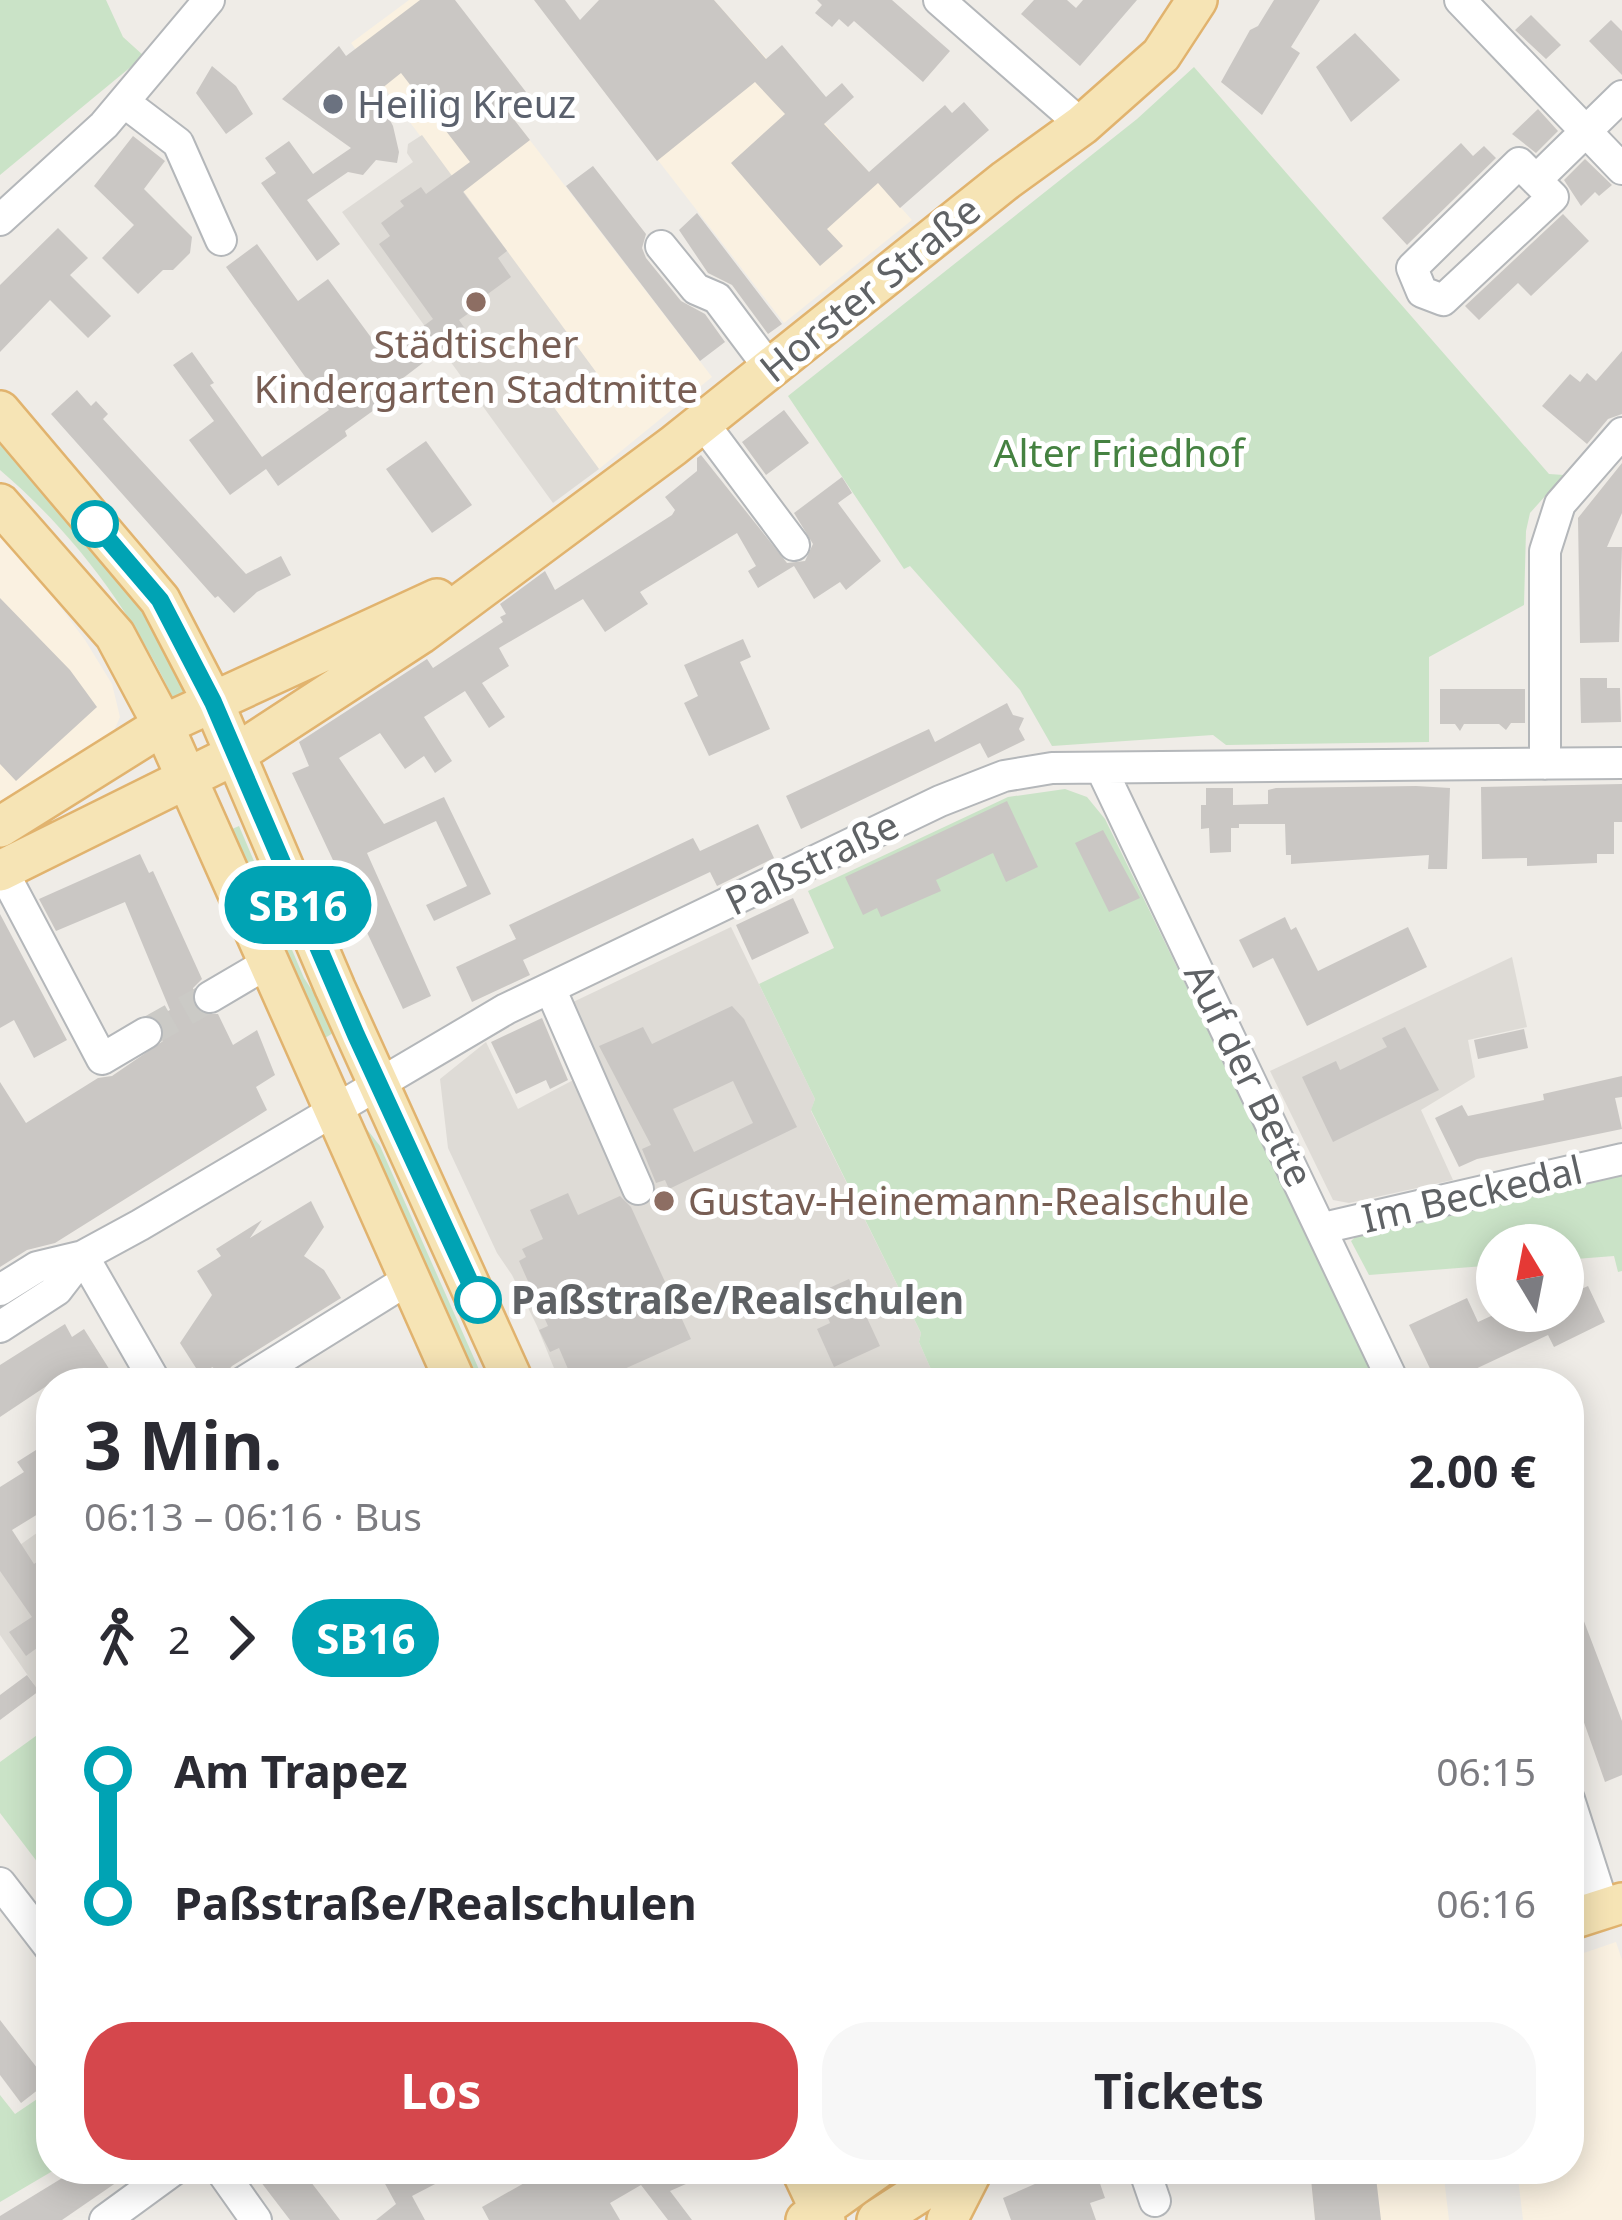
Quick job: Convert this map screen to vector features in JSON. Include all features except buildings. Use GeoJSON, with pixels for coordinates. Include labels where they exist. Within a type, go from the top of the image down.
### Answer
{"type":"FeatureCollection","features":[{"type":"Feature","properties":{"kind":"main road","name":"Horster Straße"},"geometry":{"type":"LineString","coordinates":[[1,870],[236,754],[420,634],[703,423],[1006,180],[1082,125],[1162,56],[1197,0]]}},
{"type":"Feature","properties":{"kind":"main road"},"geometry":{"type":"LineString","coordinates":[[0,412],[160,600],[213,702],[377,1084],[507,1368]]}},
{"type":"Feature","properties":{"kind":"main road"},"geometry":{"type":"LineString","coordinates":[[0,503],[115,634],[163,725],[449,1368]]}},
{"type":"Feature","properties":{"kind":"main road","name":"Horster Straße"},"geometry":{"type":"LineString","coordinates":[[0,827],[163,725],[523,558]]}},
{"type":"Feature","properties":{"kind":"main road"},"geometry":{"type":"LineString","coordinates":[[806,2184],[816,2216],[854,2184]]}},
{"type":"Feature","properties":{"kind":"main road"},"geometry":{"type":"LineString","coordinates":[[874,2184],[884,2218],[934,2184]]}},
{"type":"Feature","properties":{"kind":"main road"},"geometry":{"type":"LineString","coordinates":[[947,2220],[965,2184]]}},
{"type":"Feature","properties":{"kind":"street"},"geometry":{"type":"LineString","coordinates":[[0,220],[124,102],[209,0]]}},
{"type":"Feature","properties":{"kind":"street"},"geometry":{"type":"LineString","coordinates":[[939,0],[1082,125]]}},
{"type":"Feature","properties":{"kind":"street"},"geometry":{"type":"LineString","coordinates":[[1460,0],[1622,169]]}},
{"type":"Feature","properties":{"kind":"street"},"geometry":{"type":"LineString","coordinates":[[1535,180],[1622,96]]}},
{"type":"Feature","properties":{"kind":"street"},"geometry":{"type":"LineString","coordinates":[[124,102],[178,143],[220,240]]}},
{"type":"Feature","properties":{"kind":"street"},"geometry":{"type":"LineString","coordinates":[[1519,163],[1535,180],[1553,196],[1443,300],[1422,292],[1412,268],[1442,238],[1519,163]]}},
{"type":"Feature","properties":{"kind":"street"},"geometry":{"type":"LineString","coordinates":[[661,246],[696,289],[717,298],[771,370]]}},
{"type":"Feature","properties":{"kind":"street"},"geometry":{"type":"LineString","coordinates":[[703,423],[794,545]]}},
{"type":"Feature","properties":{"kind":"street"},"geometry":{"type":"LineString","coordinates":[[1545,764],[1545,551],[1560,504],[1622,434]]}},
{"type":"Feature","properties":{"kind":"street","name":"Paßstraße"},"geometry":{"type":"LineString","coordinates":[[0,1290],[37,1267],[82,1256],[550,988],[940,801],[1004,776],[1101,768],[1622,763]]}},
{"type":"Feature","properties":{"kind":"street","name":"Auf der Bette"},"geometry":{"type":"LineString","coordinates":[[1101,768],[1387,1368]]}},
{"type":"Feature","properties":{"kind":"street","name":"Horster Straße"},"geometry":{"type":"LineString","coordinates":[[1,870],[102,1059],[146,1033]]}},
{"type":"Feature","properties":{"kind":"street"},"geometry":{"type":"LineString","coordinates":[[211,997],[266,964]]}},
{"type":"Feature","properties":{"kind":"street"},"geometry":{"type":"LineString","coordinates":[[550,988],[638,1189]]}},
{"type":"Feature","properties":{"kind":"street","name":"Im Beckedal"},"geometry":{"type":"LineString","coordinates":[[1323,1228],[1622,1159]]}},
{"type":"Feature","properties":{"kind":"street"},"geometry":{"type":"LineString","coordinates":[[42,1281],[82,1256],[147,1368]]}},
{"type":"Feature","properties":{"kind":"street","name":"Paßstraße"},"geometry":{"type":"LineString","coordinates":[[0,1327],[57,1290],[82,1256]]}},
{"type":"Feature","properties":{"kind":"street"},"geometry":{"type":"LineString","coordinates":[[266,1368],[409,1279]]}},
{"type":"Feature","properties":{"kind":"street"},"geometry":{"type":"LineString","coordinates":[[1584,1856],[1598,1910]]}},
{"type":"Feature","properties":{"kind":"street"},"geometry":{"type":"LineString","coordinates":[[0,1883],[36,1930]]}},
{"type":"Feature","properties":{"kind":"street"},"geometry":{"type":"LineString","coordinates":[[104,2220],[154,2184]]}},
{"type":"Feature","properties":{"kind":"street"},"geometry":{"type":"LineString","coordinates":[[231,2184],[256,2220]]}},
{"type":"Feature","properties":{"kind":"street"},"geometry":{"type":"LineString","coordinates":[[1149,2184],[1155,2201]]}},
{"type":"Feature","properties":{"kind":"shaded area"},"geometry":{"type":"Polygon","coordinates":[[[409,0],[422,0],[712,377],[599,469],[552,405],[595,371],[351,43],[409,0]]]}},
{"type":"Feature","properties":{"kind":"shaded area"},"geometry":{"type":"Polygon","coordinates":[[[714,0],[912,220],[784,323],[589,71],[714,0]]]}},
{"type":"Feature","properties":{"kind":"shaded area","name":"Städtischer Kindergarten Stadtmitte"},"geometry":{"type":"Polygon","coordinates":[[[422,135],[596,372],[553,406],[599,469],[553,503],[342,212],[413,162],[408,144],[422,135]]]}},
{"type":"Feature","properties":{"kind":"shaded area"},"geometry":{"type":"Polygon","coordinates":[[[0,527],[85,640],[112,684],[120,717],[110,740],[0,818],[0,527]]]}},
{"type":"Feature","properties":{"kind":"shaded area","name":"Gustav-Heinemann-Realschule"},"geometry":{"type":"Polygon","coordinates":[[[731,927],[815,1099],[811,1111],[921,1333],[919,1342],[930,1368],[554,1368],[448,1148],[440,1079],[486,1042],[518,1109],[581,1076],[552,1012],[731,927]]]}},
{"type":"Feature","properties":{"kind":"shaded area"},"geometry":{"type":"Polygon","coordinates":[[[1512,957],[1527,1027],[1468,1040],[1475,1077],[1421,1110],[1453,1180],[1349,1203],[1333,1200],[1270,1071],[1512,957]]]}},
{"type":"Feature","properties":{"kind":"shaded area"},"geometry":{"type":"Polygon","coordinates":[[[36,1534],[36,1687],[0,1635],[0,1559],[36,1534]]]}},
{"type":"Feature","properties":{"kind":"shaded area"},"geometry":{"type":"Polygon","coordinates":[[[1616,1942],[1622,1960],[1622,2220],[1523,2220],[1519,2184],[1584,2184],[1584,1953],[1616,1942]]]}},
{"type":"Feature","properties":{"kind":"shaded area"},"geometry":{"type":"Polygon","coordinates":[[[1311,2184],[1445,2184],[1449,2220],[1315,2220],[1311,2184]]]}},
{"type":"Feature","properties":{"kind":"green space"},"geometry":{"type":"Polygon","coordinates":[[[0,0],[106,0],[123,37],[144,56],[0,175],[0,0]]]}},
{"type":"Feature","properties":{"kind":"green space","name":"Alter Friedhof"},"geometry":{"type":"Polygon","coordinates":[[[1194,67],[1549,474],[1564,475],[1530,513],[1524,605],[1429,657],[1429,742],[1226,745],[1213,735],[1052,746],[1020,690],[910,566],[904,569],[788,396],[1137,119],[1194,67]]]}},
{"type":"Feature","properties":{"kind":"green space"},"geometry":{"type":"Polygon","coordinates":[[[0,444],[141,603],[187,688],[184,701],[174,700],[140,636],[77,548],[0,470],[0,444]]]}},
{"type":"Feature","properties":{"kind":"green space"},"geometry":{"type":"Polygon","coordinates":[[[1065,789],[1087,797],[1105,819],[1372,1368],[930,1368],[919,1342],[921,1333],[811,1110],[815,1099],[759,984],[834,948],[808,891],[1008,797],[1065,789]]]}},
{"type":"Feature","properties":{"kind":"green space"},"geometry":{"type":"Polygon","coordinates":[[[239,826],[304,978],[338,1030],[325,1038],[260,893],[223,833],[239,826]]]}},
{"type":"Feature","properties":{"kind":"green space"},"geometry":{"type":"Polygon","coordinates":[[[366,1128],[380,1146],[478,1368],[460,1368],[358,1133],[366,1128]]]}},
{"type":"Feature","properties":{"kind":"green space"},"geometry":{"type":"Polygon","coordinates":[[[1622,1172],[1622,1271],[1618,1272],[1614,1256],[1584,1258],[1584,1224],[1476,1224],[1476,1267],[1369,1275],[1351,1241],[1364,1229],[1622,1172]]]}},
{"type":"Feature","properties":{"kind":"green space"},"geometry":{"type":"Polygon","coordinates":[[[36,1736],[36,1860],[0,1813],[0,1762],[36,1736]]]}},
{"type":"Feature","properties":{"kind":"green space"},"geometry":{"type":"Polygon","coordinates":[[[0,2095],[15,2114],[36,2100],[36,2181],[0,2202],[0,2095]]]}},
{"type":"Feature","properties":{"kind":"tunnel"},"geometry":{"type":"LineString","coordinates":[[146,1033],[210,997]]}},
{"type":"Feature","properties":{"kind":"bus line","name":"SB16"},"geometry":{"type":"LineString","coordinates":[[95,524],[160,600],[213,702],[292,891],[478,1300]]}},
{"type":"Feature","properties":{"kind":"place","name":"Heilig Kreuz"},"geometry":{"type":"Point","coordinates":[333,104]}},
{"type":"Feature","properties":{"kind":"place","name":"Städtischer Kindergarten Stadtmitte"},"geometry":{"type":"Point","coordinates":[476,302]}},
{"type":"Feature","properties":{"kind":"place","name":"Gustav-Heinemann-Realschule"},"geometry":{"type":"Point","coordinates":[664,1201]}},
{"type":"Feature","properties":{"kind":"place","name":"Paßstraße/Realschulen"},"geometry":{"type":"Point","coordinates":[478,1300]}}]}
